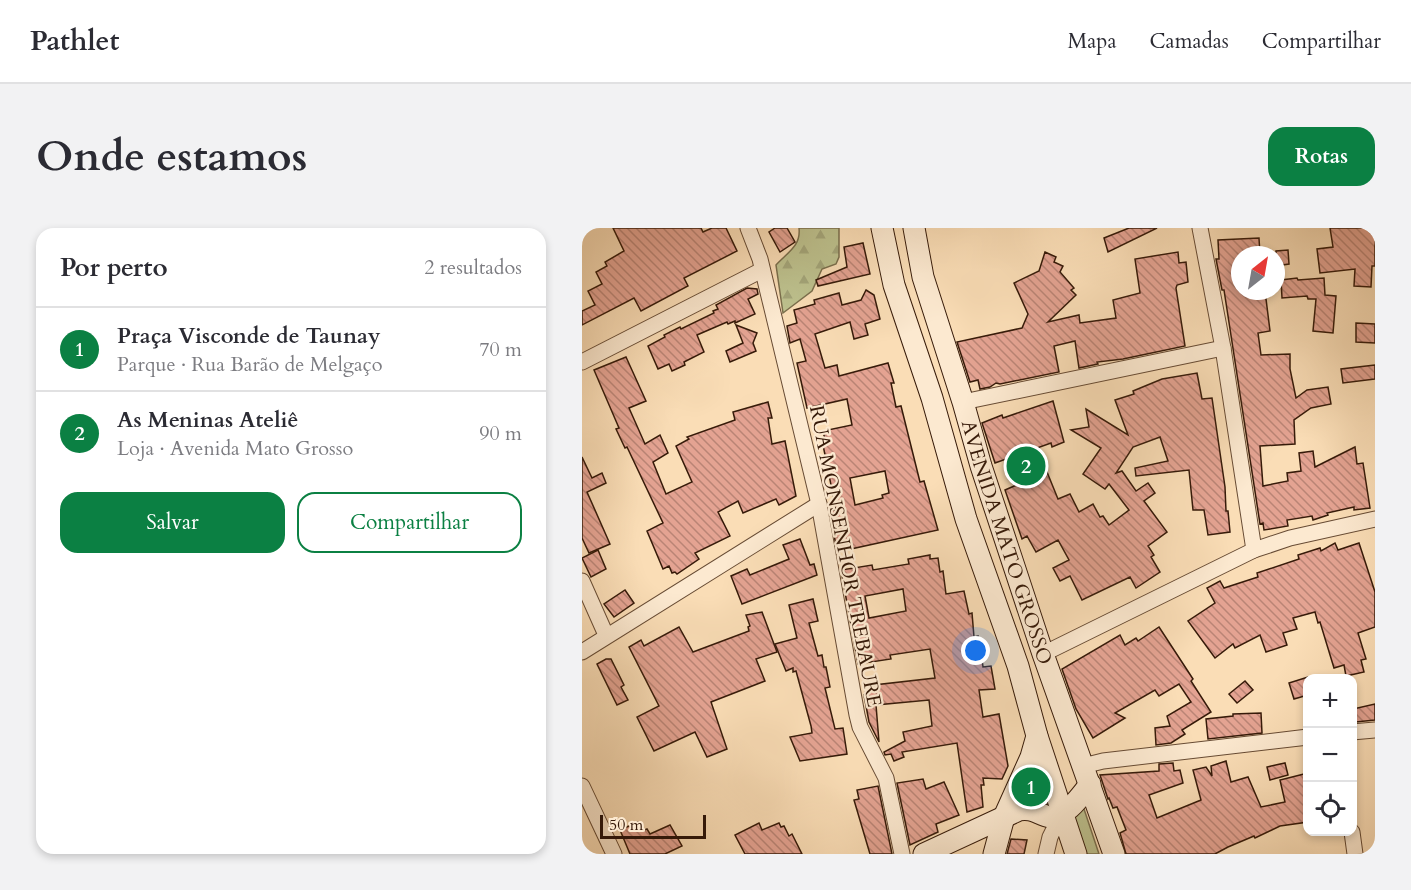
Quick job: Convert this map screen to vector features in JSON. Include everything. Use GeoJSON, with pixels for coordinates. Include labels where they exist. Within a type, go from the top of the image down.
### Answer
{"type":"FeatureCollection","features":[{"type":"Feature","properties":{"kind":"main road","name":"AVENIDA MATO GROSSO"},"geometry":{"type":"LineString","coordinates":[[882,228],[894,285],[932,398],[966,519],[1018,666],[1037,736],[1076,854]]}},
{"type":"Feature","properties":{"kind":"main road","name":"AVENIDA MATO GROSSO"},"geometry":{"type":"LineString","coordinates":[[914,228],[922,277],[963,402],[981,466],[1043,654],[1114,854]]}},
{"type":"Feature","properties":{"kind":"main road"},"geometry":{"type":"LineString","coordinates":[[932,398],[958,461],[966,469],[972,470],[981,466]]}},
{"type":"Feature","properties":{"kind":"main road"},"geometry":{"type":"LineString","coordinates":[[966,519],[980,521],[992,527],[999,535],[1016,587],[1026,600]]}},
{"type":"Feature","properties":{"kind":"main road"},"geometry":{"type":"LineString","coordinates":[[1018,666],[1030,657],[1043,654]]}},
{"type":"Feature","properties":{"kind":"main road"},"geometry":{"type":"LineString","coordinates":[[994,854],[1004,817],[1031,757],[1037,736]]}},
{"type":"Feature","properties":{"kind":"main road"},"geometry":{"type":"LineString","coordinates":[[924,854],[1019,810],[1028,809],[1052,817],[1062,813],[1079,799],[1086,775]]}},
{"type":"Feature","properties":{"kind":"street","name":"RUA MONSENHOR TREBAURE"},"geometry":{"type":"LineString","coordinates":[[748,228],[757,249],[819,504],[857,715],[860,727],[886,778],[902,854]]}},
{"type":"Feature","properties":{"kind":"street"},"geometry":{"type":"LineString","coordinates":[[1200,228],[1223,348],[1254,550]]}},
{"type":"Feature","properties":{"kind":"street"},"geometry":{"type":"LineString","coordinates":[[582,362],[762,270]]}},
{"type":"Feature","properties":{"kind":"street"},"geometry":{"type":"LineString","coordinates":[[963,402],[1223,348]]}},
{"type":"Feature","properties":{"kind":"street"},"geometry":{"type":"LineString","coordinates":[[582,652],[819,504]]}},
{"type":"Feature","properties":{"kind":"street"},"geometry":{"type":"LineString","coordinates":[[1043,654],[1254,550],[1290,538],[1375,519]]}},
{"type":"Feature","properties":{"kind":"street"},"geometry":{"type":"LineString","coordinates":[[582,581],[606,635]]}},
{"type":"Feature","properties":{"kind":"street"},"geometry":{"type":"LineString","coordinates":[[1357,732],[1375,730]]}},
{"type":"Feature","properties":{"kind":"street"},"geometry":{"type":"LineString","coordinates":[[1086,775],[1103,760],[1303,738]]}},
{"type":"Feature","properties":{"kind":"street"},"geometry":{"type":"LineString","coordinates":[[582,786],[614,854]]}},
{"type":"Feature","properties":{"kind":"street"},"geometry":{"type":"LineString","coordinates":[[1046,854],[1050,837],[1062,813]]}},
{"type":"Feature","properties":{"kind":"street"},"geometry":{"type":"LineString","coordinates":[[1353,836],[1355,854]]}},
{"type":"Feature","properties":{"kind":"green space"},"geometry":{"type":"Polygon","coordinates":[[[799,228],[839,228],[839,257],[836,264],[822,269],[812,291],[783,313],[776,265],[796,244],[799,228]]]}},
{"type":"Feature","properties":{"kind":"green space"},"geometry":{"type":"Polygon","coordinates":[[[1081,800],[1099,854],[1083,854],[1072,815],[1081,800]]]}},
{"type":"Feature","properties":{"kind":"building"},"geometry":{"type":"Polygon","coordinates":[[[613,228],[701,228],[703,232],[712,228],[726,228],[737,251],[684,278],[688,286],[641,311],[634,298],[582,325],[582,311],[595,305],[588,291],[602,284],[596,272],[607,266],[605,262],[624,251],[613,228]]]}},
{"type":"Feature","properties":{"kind":"building"},"geometry":{"type":"Polygon","coordinates":[[[775,228],[787,228],[795,242],[780,252],[769,232],[775,228]]]}},
{"type":"Feature","properties":{"kind":"building"},"geometry":{"type":"Polygon","coordinates":[[[1129,228],[1157,228],[1108,252],[1104,238],[1129,228]]]}},
{"type":"Feature","properties":{"kind":"building"},"geometry":{"type":"Polygon","coordinates":[[[1330,228],[1375,228],[1375,266],[1372,266],[1371,287],[1354,286],[1355,269],[1320,273],[1317,249],[1333,247],[1330,228]]]}},
{"type":"Feature","properties":{"kind":"building"},"geometry":{"type":"Polygon","coordinates":[[[1259,238],[1259,246],[1231,246],[1231,300],[1266,300],[1270,331],[1258,333],[1261,355],[1290,354],[1290,369],[1296,398],[1307,390],[1328,387],[1331,404],[1311,408],[1294,420],[1295,444],[1260,446],[1263,486],[1288,481],[1287,473],[1301,471],[1299,453],[1313,451],[1315,467],[1355,447],[1357,464],[1363,463],[1370,508],[1354,510],[1354,507],[1327,513],[1328,515],[1313,520],[1312,516],[1287,520],[1288,526],[1264,530],[1263,523],[1260,524],[1224,290],[1222,290],[1216,259],[1219,259],[1218,240],[1259,238]]]}},
{"type":"Feature","properties":{"kind":"building"},"geometry":{"type":"Polygon","coordinates":[[[863,243],[870,274],[818,286],[816,280],[847,267],[844,247],[863,243]]]}},
{"type":"Feature","properties":{"kind":"building"},"geometry":{"type":"Polygon","coordinates":[[[1285,250],[1288,250],[1289,264],[1285,265],[1285,250]]]}},
{"type":"Feature","properties":{"kind":"building"},"geometry":{"type":"Polygon","coordinates":[[[1045,252],[1056,257],[1054,262],[1063,266],[1060,272],[1074,288],[1071,290],[1076,295],[1048,322],[1079,315],[1080,323],[1116,318],[1113,300],[1140,293],[1135,259],[1178,252],[1179,263],[1186,262],[1188,282],[1177,285],[1176,288],[1185,346],[1097,362],[1098,364],[1079,368],[1075,341],[1054,346],[1059,372],[996,383],[980,389],[978,380],[970,382],[957,342],[1022,328],[1028,314],[1014,283],[1039,271],[1045,252]]]}},
{"type":"Feature","properties":{"kind":"building"},"geometry":{"type":"Polygon","coordinates":[[[1324,278],[1325,295],[1336,296],[1333,333],[1313,331],[1316,299],[1308,299],[1307,296],[1285,298],[1285,280],[1324,278]]]}},
{"type":"Feature","properties":{"kind":"building"},"geometry":{"type":"Polygon","coordinates":[[[747,288],[757,289],[758,294],[748,299],[755,314],[735,323],[735,321],[728,324],[727,322],[697,335],[704,352],[672,371],[669,364],[658,369],[648,346],[680,327],[681,329],[714,313],[713,311],[718,309],[716,305],[747,288]]]}},
{"type":"Feature","properties":{"kind":"building"},"geometry":{"type":"Polygon","coordinates":[[[866,290],[874,295],[880,319],[865,324],[868,335],[854,339],[850,322],[815,334],[825,368],[837,365],[839,376],[888,363],[894,383],[891,383],[896,407],[901,406],[920,482],[924,481],[938,530],[837,552],[830,511],[836,510],[823,445],[826,444],[823,431],[852,425],[847,399],[807,408],[797,363],[806,361],[800,339],[790,343],[787,326],[797,323],[794,310],[815,304],[814,300],[839,293],[842,305],[861,300],[866,290]],[[885,471],[850,478],[855,505],[883,498],[882,495],[889,493],[885,471]]]}},
{"type":"Feature","properties":{"kind":"building"},"geometry":{"type":"Polygon","coordinates":[[[1356,323],[1375,324],[1375,343],[1356,342],[1356,323]]]}},
{"type":"Feature","properties":{"kind":"building"},"geometry":{"type":"Polygon","coordinates":[[[736,325],[757,333],[753,343],[756,351],[730,362],[726,351],[743,343],[736,325]]]}},
{"type":"Feature","properties":{"kind":"building"},"geometry":{"type":"Polygon","coordinates":[[[626,357],[646,401],[629,408],[645,444],[660,435],[668,453],[653,462],[666,494],[692,482],[676,446],[689,439],[687,437],[735,420],[733,412],[768,402],[772,418],[768,418],[772,444],[785,441],[796,496],[779,505],[776,499],[743,513],[738,501],[718,512],[730,536],[695,553],[699,559],[677,574],[672,573],[669,566],[663,569],[647,531],[663,523],[616,429],[619,428],[594,370],[626,357]]]}},
{"type":"Feature","properties":{"kind":"building"},"geometry":{"type":"Polygon","coordinates":[[[1375,365],[1375,379],[1343,383],[1341,369],[1375,365]]]}},
{"type":"Feature","properties":{"kind":"building"},"geometry":{"type":"Polygon","coordinates":[[[1197,373],[1202,399],[1212,398],[1230,532],[1208,535],[1204,510],[1193,510],[1189,470],[1136,476],[1135,468],[1168,461],[1160,437],[1133,447],[1116,473],[1122,471],[1136,491],[1148,483],[1155,493],[1144,501],[1167,532],[1148,546],[1154,555],[1151,557],[1160,572],[1136,588],[1130,577],[1082,600],[1070,576],[1060,581],[1053,568],[1069,560],[1058,540],[1036,552],[1027,536],[1022,539],[1005,490],[1047,472],[1058,499],[1070,494],[1079,512],[1093,504],[1100,517],[1103,516],[1109,525],[1129,510],[1109,484],[1105,489],[1083,474],[1101,448],[1071,430],[1089,427],[1086,409],[1128,435],[1115,400],[1134,394],[1133,391],[1162,379],[1197,373]]]}},
{"type":"Feature","properties":{"kind":"building"},"geometry":{"type":"Polygon","coordinates":[[[1053,401],[1064,442],[1052,447],[1051,443],[995,463],[982,423],[1053,401]]]}},
{"type":"Feature","properties":{"kind":"building"},"geometry":{"type":"Polygon","coordinates":[[[582,457],[592,478],[602,473],[606,483],[587,492],[610,544],[589,553],[582,538],[582,457]]]}},
{"type":"Feature","properties":{"kind":"building"},"geometry":{"type":"Polygon","coordinates":[[[800,539],[810,565],[814,564],[817,575],[742,604],[731,576],[747,569],[750,575],[789,559],[783,545],[800,539]]]}},
{"type":"Feature","properties":{"kind":"building"},"geometry":{"type":"Polygon","coordinates":[[[1335,543],[1338,550],[1359,543],[1375,592],[1375,627],[1358,633],[1366,659],[1361,660],[1364,672],[1346,674],[1344,665],[1334,668],[1315,612],[1293,618],[1297,629],[1283,633],[1287,645],[1266,652],[1260,635],[1235,648],[1233,644],[1215,658],[1188,621],[1215,603],[1207,588],[1220,581],[1224,588],[1258,577],[1257,573],[1299,559],[1298,555],[1320,548],[1321,551],[1335,543]]]}},
{"type":"Feature","properties":{"kind":"building"},"geometry":{"type":"Polygon","coordinates":[[[598,550],[606,569],[591,577],[582,558],[598,550]]]}},
{"type":"Feature","properties":{"kind":"building"},"geometry":{"type":"Polygon","coordinates":[[[930,555],[930,559],[938,558],[940,572],[943,571],[946,594],[964,591],[969,614],[972,613],[974,637],[978,636],[978,642],[980,641],[983,667],[991,666],[995,689],[979,690],[983,717],[999,714],[1008,766],[1002,779],[983,778],[984,785],[981,785],[983,807],[967,812],[957,743],[902,752],[904,757],[894,761],[891,754],[885,755],[884,752],[905,741],[903,732],[932,726],[929,700],[876,705],[879,742],[869,722],[864,695],[866,695],[865,686],[935,678],[930,649],[890,655],[891,659],[858,664],[841,570],[872,565],[873,570],[909,564],[908,559],[930,555]],[[903,589],[865,596],[869,618],[906,611],[903,589]]]}},
{"type":"Feature","properties":{"kind":"building"},"geometry":{"type":"Polygon","coordinates":[[[625,590],[634,603],[614,617],[604,604],[625,590]]]}},
{"type":"Feature","properties":{"kind":"building"},"geometry":{"type":"Polygon","coordinates":[[[813,599],[818,621],[809,623],[818,656],[822,655],[824,667],[826,667],[830,687],[825,688],[835,729],[843,728],[847,754],[800,761],[790,737],[812,733],[811,726],[796,671],[793,672],[793,668],[786,671],[775,644],[797,638],[789,605],[813,599]]]}},
{"type":"Feature","properties":{"kind":"building"},"geometry":{"type":"Polygon","coordinates":[[[762,612],[777,652],[756,659],[765,681],[711,702],[727,749],[707,757],[695,732],[654,751],[637,717],[659,706],[629,647],[641,640],[644,646],[679,627],[693,652],[749,631],[750,626],[746,615],[762,612]]]}},
{"type":"Feature","properties":{"kind":"building"},"geometry":{"type":"Polygon","coordinates":[[[1159,627],[1193,679],[1191,681],[1211,712],[1182,730],[1185,734],[1171,743],[1156,745],[1155,728],[1170,726],[1167,716],[1191,702],[1179,684],[1159,696],[1155,690],[1115,713],[1125,718],[1093,738],[1076,709],[1062,669],[1120,635],[1125,645],[1136,638],[1138,641],[1159,627]]]}},
{"type":"Feature","properties":{"kind":"building"},"geometry":{"type":"Polygon","coordinates":[[[611,659],[624,685],[621,687],[628,700],[617,705],[597,664],[611,659]]]}},
{"type":"Feature","properties":{"kind":"building"},"geometry":{"type":"Polygon","coordinates":[[[1303,679],[1303,696],[1294,699],[1289,683],[1303,679]]]}},
{"type":"Feature","properties":{"kind":"building"},"geometry":{"type":"Polygon","coordinates":[[[1245,681],[1253,690],[1237,703],[1229,694],[1245,681]]]}},
{"type":"Feature","properties":{"kind":"building"},"geometry":{"type":"Polygon","coordinates":[[[1375,704],[1375,720],[1357,722],[1357,708],[1375,704]]]}},
{"type":"Feature","properties":{"kind":"building"},"geometry":{"type":"Polygon","coordinates":[[[1261,713],[1262,733],[1208,739],[1206,719],[1233,716],[1233,714],[1261,713]]]}},
{"type":"Feature","properties":{"kind":"building"},"geometry":{"type":"Polygon","coordinates":[[[1226,761],[1231,782],[1248,777],[1261,807],[1285,802],[1280,780],[1303,774],[1303,823],[1280,826],[1215,854],[1126,854],[1120,833],[1126,830],[1117,807],[1113,808],[1108,799],[1100,775],[1159,771],[1159,764],[1173,763],[1174,771],[1180,770],[1183,783],[1149,795],[1157,818],[1201,800],[1193,770],[1206,767],[1212,776],[1211,766],[1226,761]]]}},
{"type":"Feature","properties":{"kind":"building"},"geometry":{"type":"Polygon","coordinates":[[[1285,763],[1288,775],[1270,780],[1267,767],[1285,763]]]}},
{"type":"Feature","properties":{"kind":"building"},"geometry":{"type":"Polygon","coordinates":[[[923,779],[926,789],[944,782],[959,815],[936,824],[938,832],[910,845],[897,783],[923,779]]]}},
{"type":"Feature","properties":{"kind":"building"},"geometry":{"type":"Polygon","coordinates":[[[878,786],[892,854],[870,854],[854,800],[859,799],[857,790],[878,786]]]}},
{"type":"Feature","properties":{"kind":"building"},"geometry":{"type":"Polygon","coordinates":[[[638,822],[642,831],[647,829],[650,834],[670,825],[682,846],[665,854],[630,854],[620,830],[638,822]]]}},
{"type":"Feature","properties":{"kind":"building"},"geometry":{"type":"Polygon","coordinates":[[[759,823],[762,830],[779,823],[781,827],[784,826],[789,836],[792,834],[802,854],[745,854],[735,835],[759,823]]]}},
{"type":"Feature","properties":{"kind":"building"},"geometry":{"type":"Polygon","coordinates":[[[1011,839],[1027,840],[1024,854],[1007,854],[1011,839]]]}},
{"type":"Feature","properties":{"kind":"place","name":"As Meninas Ateliê"},"geometry":{"type":"Point","coordinates":[1026,466]}},
{"type":"Feature","properties":{"kind":"place","name":"Praça Visconde de Taunay"},"geometry":{"type":"Point","coordinates":[1031,787]}}]}
